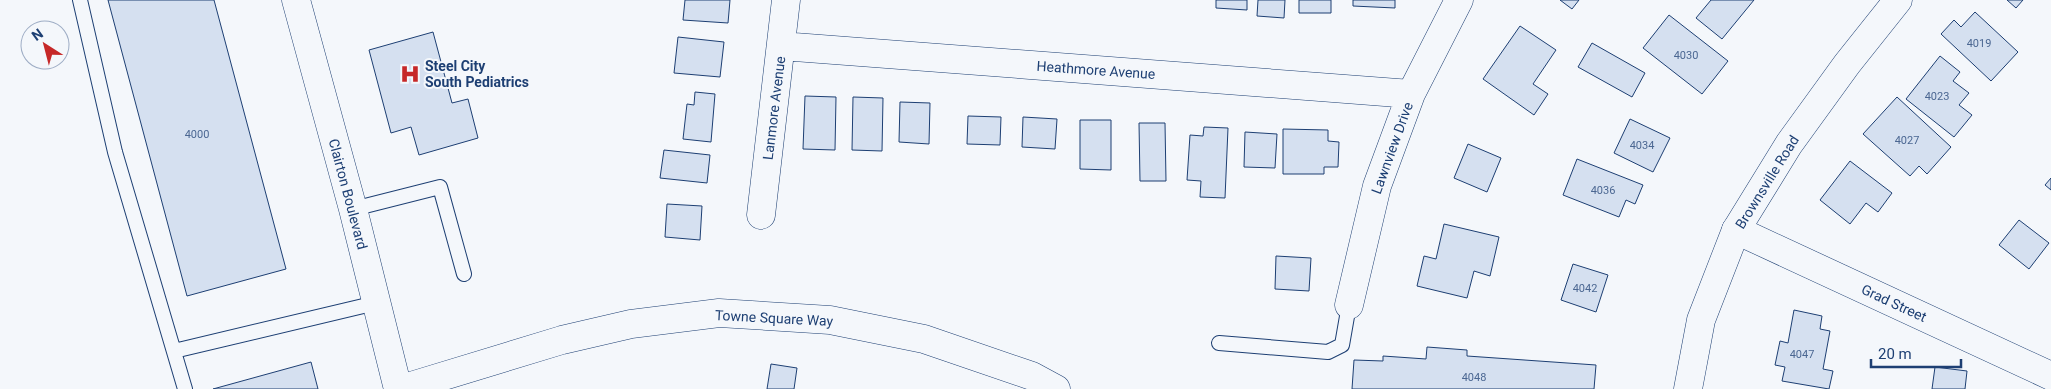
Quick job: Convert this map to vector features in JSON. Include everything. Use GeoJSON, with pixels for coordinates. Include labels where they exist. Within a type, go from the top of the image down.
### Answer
{"type":"FeatureCollection","features":[{"type":"Feature","properties":{"kind":"main road","name":"Clairton Boulevard"},"geometry":{"type":"LineString","coordinates":[[296,0],[400,389]]}},
{"type":"Feature","properties":{"kind":"main road","name":"Lanmore Avenue"},"geometry":{"type":"LineString","coordinates":[[761,215],[786,0]]}},
{"type":"Feature","properties":{"kind":"main road","name":"Lawnview Drive"},"geometry":{"type":"LineString","coordinates":[[1350,305],[1376,186],[1411,94],[1458,0]]}},
{"type":"Feature","properties":{"kind":"main road","name":"Brownsville Road"},"geometry":{"type":"LineString","coordinates":[[1688,389],[1701,320],[1736,230],[1790,144],[1847,64],[1898,0]]}},
{"type":"Feature","properties":{"kind":"main road","name":"Heathmore Avenue"},"geometry":{"type":"LineString","coordinates":[[781,46],[1411,94]]}},
{"type":"Feature","properties":{"kind":"main road","name":"Grad Street"},"geometry":{"type":"LineString","coordinates":[[1736,230],[2047,376]]}},
{"type":"Feature","properties":{"kind":"main road","name":"Towne Square Way"},"geometry":{"type":"LineString","coordinates":[[400,389],[579,336],[631,324],[719,313],[830,320],[924,338],[1032,376],[1056,389]]}},
{"type":"Feature","properties":{"kind":"lane"},"geometry":{"type":"LineString","coordinates":[[80,0],[115,152],[185,389]]}},
{"type":"Feature","properties":{"kind":"lane"},"geometry":{"type":"LineString","coordinates":[[353,209],[440,187],[464,274]]}},
{"type":"Feature","properties":{"kind":"lane"},"geometry":{"type":"LineString","coordinates":[[174,351],[376,303]]}},
{"type":"Feature","properties":{"kind":"lane"},"geometry":{"type":"LineString","coordinates":[[1220,343],[1328,352],[1342,345],[1350,305]]}},
{"type":"Feature","properties":{"kind":"building"},"geometry":{"type":"Polygon","coordinates":[[[108,0],[214,0],[286,269],[187,296],[108,0]]]}},
{"type":"Feature","properties":{"kind":"building"},"geometry":{"type":"Polygon","coordinates":[[[685,0],[730,0],[728,23],[683,20],[685,0]]]}},
{"type":"Feature","properties":{"kind":"building"},"geometry":{"type":"Polygon","coordinates":[[[1216,0],[1247,0],[1247,10],[1216,8],[1216,0]]]}},
{"type":"Feature","properties":{"kind":"building"},"geometry":{"type":"Polygon","coordinates":[[[1258,0],[1285,0],[1284,18],[1257,16],[1258,0]]]}},
{"type":"Feature","properties":{"kind":"building"},"geometry":{"type":"Polygon","coordinates":[[[1299,0],[1331,0],[1331,13],[1299,13],[1299,0]]]}},
{"type":"Feature","properties":{"kind":"building"},"geometry":{"type":"Polygon","coordinates":[[[1353,0],[1395,0],[1395,8],[1353,6],[1353,0]]]}},
{"type":"Feature","properties":{"kind":"building"},"geometry":{"type":"Polygon","coordinates":[[[1560,0],[1579,0],[1572,9],[1560,0]]]}},
{"type":"Feature","properties":{"kind":"building"},"geometry":{"type":"Polygon","coordinates":[[[1711,0],[1754,0],[1722,39],[1696,18],[1711,0]]]}},
{"type":"Feature","properties":{"kind":"building"},"geometry":{"type":"Polygon","coordinates":[[[2007,0],[2023,0],[2016,8],[2007,0]]]}},
{"type":"Feature","properties":{"kind":"building"},"geometry":{"type":"Polygon","coordinates":[[[1975,12],[2018,52],[1991,81],[1941,34],[1954,20],[1961,27],[1975,12]]]}},
{"type":"Feature","properties":{"kind":"building"},"geometry":{"type":"Polygon","coordinates":[[[1669,15],[1728,61],[1702,94],[1643,48],[1669,15]]]}},
{"type":"Feature","properties":{"kind":"building"},"geometry":{"type":"Polygon","coordinates":[[[1520,26],[1556,50],[1533,84],[1548,94],[1534,115],[1483,79],[1520,26]]]}},
{"type":"Feature","properties":{"kind":"building","name":"Steel City South Pediatrics"},"geometry":{"type":"Polygon","coordinates":[[[433,32],[452,103],[468,99],[478,138],[419,155],[411,127],[391,133],[369,50],[433,32]]]}},
{"type":"Feature","properties":{"kind":"building"},"geometry":{"type":"Polygon","coordinates":[[[678,37],[724,42],[720,77],[674,73],[678,37]]]}},
{"type":"Feature","properties":{"kind":"building"},"geometry":{"type":"Polygon","coordinates":[[[1592,43],[1645,73],[1632,97],[1578,67],[1592,43]]]}},
{"type":"Feature","properties":{"kind":"building"},"geometry":{"type":"Polygon","coordinates":[[[1940,56],[1960,72],[1953,81],[1969,93],[1959,105],[1972,115],[1954,137],[1906,99],[1940,56]]]}},
{"type":"Feature","properties":{"kind":"building"},"geometry":{"type":"Polygon","coordinates":[[[695,92],[715,94],[711,142],[683,139],[687,104],[694,105],[695,92]]]}},
{"type":"Feature","properties":{"kind":"building"},"geometry":{"type":"Polygon","coordinates":[[[805,96],[836,97],[835,150],[803,149],[805,96]]]}},
{"type":"Feature","properties":{"kind":"building"},"geometry":{"type":"Polygon","coordinates":[[[853,97],[883,98],[882,151],[852,150],[853,97]]]}},
{"type":"Feature","properties":{"kind":"building"},"geometry":{"type":"Polygon","coordinates":[[[1897,97],[1951,147],[1927,174],[1919,166],[1910,176],[1863,134],[1897,97]]]}},
{"type":"Feature","properties":{"kind":"building"},"geometry":{"type":"Polygon","coordinates":[[[900,102],[930,103],[929,144],[899,142],[900,102]]]}},
{"type":"Feature","properties":{"kind":"building"},"geometry":{"type":"Polygon","coordinates":[[[968,116],[1001,117],[1000,145],[967,144],[968,116]]]}},
{"type":"Feature","properties":{"kind":"building"},"geometry":{"type":"Polygon","coordinates":[[[1023,117],[1057,119],[1055,149],[1022,147],[1023,117]]]}},
{"type":"Feature","properties":{"kind":"building"},"geometry":{"type":"Polygon","coordinates":[[[1630,119],[1670,138],[1653,172],[1614,153],[1630,119]]]}},
{"type":"Feature","properties":{"kind":"building"},"geometry":{"type":"Polygon","coordinates":[[[1080,120],[1111,120],[1111,170],[1080,169],[1080,120]]]}},
{"type":"Feature","properties":{"kind":"building"},"geometry":{"type":"Polygon","coordinates":[[[1139,123],[1165,123],[1166,181],[1140,181],[1139,123]]]}},
{"type":"Feature","properties":{"kind":"building"},"geometry":{"type":"Polygon","coordinates":[[[1204,127],[1228,128],[1225,198],[1200,197],[1201,181],[1187,180],[1190,135],[1203,136],[1204,127]]]}},
{"type":"Feature","properties":{"kind":"building"},"geometry":{"type":"Polygon","coordinates":[[[1283,129],[1328,130],[1328,141],[1339,142],[1338,167],[1324,167],[1324,174],[1283,174],[1283,129]]]}},
{"type":"Feature","properties":{"kind":"building"},"geometry":{"type":"Polygon","coordinates":[[[1245,132],[1277,134],[1275,168],[1244,167],[1245,132]]]}},
{"type":"Feature","properties":{"kind":"building"},"geometry":{"type":"Polygon","coordinates":[[[1468,144],[1501,158],[1487,192],[1454,178],[1468,144]]]}},
{"type":"Feature","properties":{"kind":"building"},"geometry":{"type":"Polygon","coordinates":[[[664,150],[710,155],[707,183],[660,178],[664,150]]]}},
{"type":"Feature","properties":{"kind":"building"},"geometry":{"type":"Polygon","coordinates":[[[1577,159],[1643,185],[1635,204],[1626,200],[1619,217],[1563,195],[1577,159]]]}},
{"type":"Feature","properties":{"kind":"building"},"geometry":{"type":"Polygon","coordinates":[[[1850,161],[1892,193],[1878,212],[1866,203],[1850,224],[1820,200],[1850,161]]]}},
{"type":"Feature","properties":{"kind":"building"},"geometry":{"type":"Polygon","coordinates":[[[2051,178],[2051,190],[2045,185],[2051,178]]]}},
{"type":"Feature","properties":{"kind":"building"},"geometry":{"type":"Polygon","coordinates":[[[667,204],[702,206],[700,240],[665,237],[667,204]]]}},
{"type":"Feature","properties":{"kind":"building"},"geometry":{"type":"Polygon","coordinates":[[[2019,220],[2049,243],[2029,269],[1999,245],[2019,220]]]}},
{"type":"Feature","properties":{"kind":"building"},"geometry":{"type":"Polygon","coordinates":[[[1444,224],[1499,237],[1490,276],[1474,271],[1467,298],[1417,286],[1424,256],[1436,259],[1444,224]]]}},
{"type":"Feature","properties":{"kind":"building"},"geometry":{"type":"Polygon","coordinates":[[[1276,256],[1311,258],[1309,291],[1275,289],[1276,256]]]}},
{"type":"Feature","properties":{"kind":"building"},"geometry":{"type":"Polygon","coordinates":[[[1573,264],[1608,275],[1596,312],[1561,300],[1573,264]]]}},
{"type":"Feature","properties":{"kind":"building"},"geometry":{"type":"Polygon","coordinates":[[[1794,310],[1822,316],[1820,329],[1830,331],[1823,369],[1833,371],[1829,389],[1782,381],[1785,367],[1775,365],[1780,341],[1788,343],[1794,310]]]}},
{"type":"Feature","properties":{"kind":"building"},"geometry":{"type":"Polygon","coordinates":[[[1427,347],[1467,350],[1467,356],[1596,365],[1594,389],[1352,389],[1354,360],[1383,361],[1383,356],[1426,359],[1427,347]]]}},
{"type":"Feature","properties":{"kind":"building"},"geometry":{"type":"Polygon","coordinates":[[[311,362],[318,389],[213,389],[311,362]]]}},
{"type":"Feature","properties":{"kind":"building"},"geometry":{"type":"Polygon","coordinates":[[[771,364],[797,368],[794,389],[767,389],[771,364]]]}},
{"type":"Feature","properties":{"kind":"building"},"geometry":{"type":"Polygon","coordinates":[[[1935,367],[1967,371],[1965,389],[1932,389],[1935,367]]]}},
{"type":"Feature","properties":{"kind":"place","name":"Steel City South Pediatrics"},"geometry":{"type":"Point","coordinates":[410,74]}}]}
